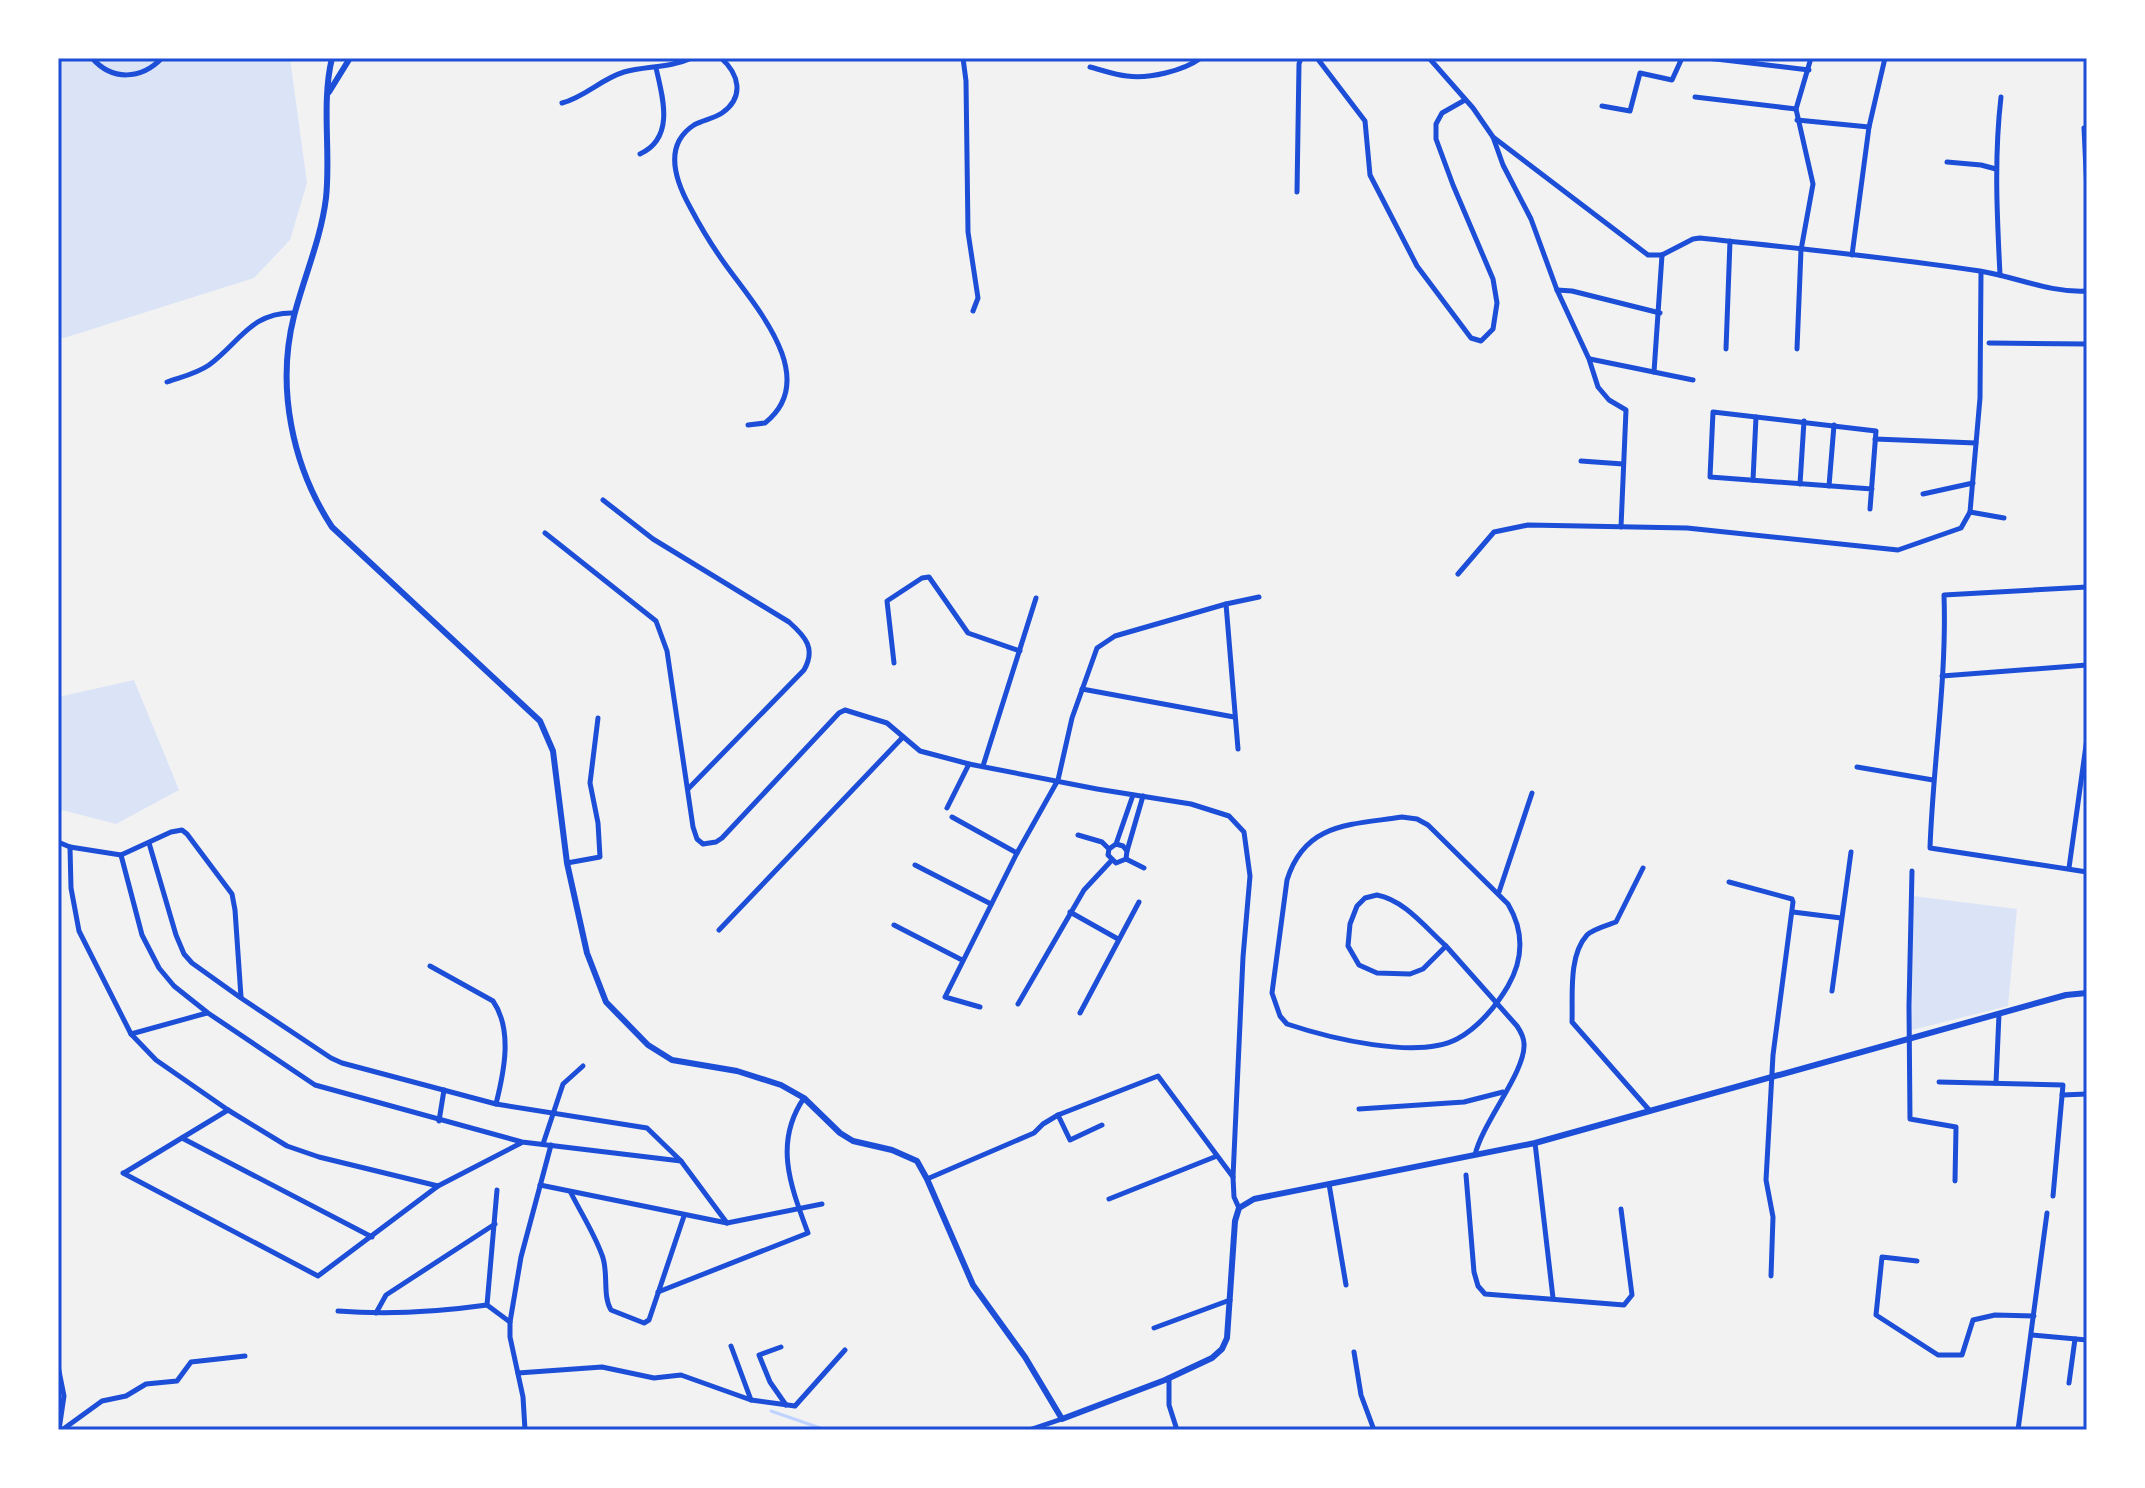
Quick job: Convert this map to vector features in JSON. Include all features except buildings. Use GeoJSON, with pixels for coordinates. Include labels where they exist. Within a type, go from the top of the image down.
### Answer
{"type":"FeatureCollection","features":[{"type":"Feature","properties":{"kind":"street"},"geometry":{"type":"LineString","coordinates":[[92,58],[109,73],[129,76],[152,67],[162,58]]}},
{"type":"Feature","properties":{"kind":"street"},"geometry":{"type":"LineString","coordinates":[[332,58],[323,217],[294,313],[285,368],[294,434],[315,502],[332,527],[540,721],[553,751],[567,863],[587,953],[606,1002],[648,1045],[672,1060],[756,1075],[781,1085],[804,1098],[840,1133],[853,1141],[892,1150],[917,1161],[973,1285],[1025,1357],[1062,1419]]}},
{"type":"Feature","properties":{"kind":"street"},"geometry":{"type":"LineString","coordinates":[[328,96],[350,58]]}},
{"type":"Feature","properties":{"kind":"street"},"geometry":{"type":"LineString","coordinates":[[562,103],[624,72],[656,68],[692,58]]}},
{"type":"Feature","properties":{"kind":"street"},"geometry":{"type":"LineString","coordinates":[[721,58],[731,67],[738,85],[734,108],[698,122],[684,132],[677,142],[674,167],[677,182],[689,206],[715,250],[773,333],[784,356],[788,374],[781,405],[765,423],[748,425]]}},
{"type":"Feature","properties":{"kind":"street"},"geometry":{"type":"LineString","coordinates":[[963,58],[968,232],[978,298],[973,311]]}},
{"type":"Feature","properties":{"kind":"street"},"geometry":{"type":"LineString","coordinates":[[1090,67],[1128,76],[1154,74],[1195,63],[1201,58]]}},
{"type":"Feature","properties":{"kind":"street"},"geometry":{"type":"LineString","coordinates":[[1297,192],[1301,58]]}},
{"type":"Feature","properties":{"kind":"street"},"geometry":{"type":"LineString","coordinates":[[1317,58],[1365,121],[1370,175],[1417,266],[1471,338],[1481,341],[1493,329],[1497,303],[1493,279],[1436,139],[1436,124],[1442,113],[1465,100]]}},
{"type":"Feature","properties":{"kind":"street"},"geometry":{"type":"LineString","coordinates":[[1429,58],[1493,137],[1648,255],[1662,255],[1693,239],[1730,241],[1981,272],[2049,290],[2087,291]]}},
{"type":"Feature","properties":{"kind":"street"},"geometry":{"type":"LineString","coordinates":[[1602,106],[1630,111],[1640,73],[1672,80],[1682,58]]}},
{"type":"Feature","properties":{"kind":"street"},"geometry":{"type":"LineString","coordinates":[[1707,58],[1809,70]]}},
{"type":"Feature","properties":{"kind":"street"},"geometry":{"type":"LineString","coordinates":[[1797,349],[1801,250],[1813,184],[1796,109],[1811,58]]}},
{"type":"Feature","properties":{"kind":"street"},"geometry":{"type":"LineString","coordinates":[[1852,255],[1869,127],[1885,58]]}},
{"type":"Feature","properties":{"kind":"street"},"geometry":{"type":"LineString","coordinates":[[640,154],[657,142],[665,114],[656,68]]}},
{"type":"Feature","properties":{"kind":"street"},"geometry":{"type":"LineString","coordinates":[[1695,97],[1796,109]]}},
{"type":"Feature","properties":{"kind":"street"},"geometry":{"type":"LineString","coordinates":[[2000,275],[1996,169],[2001,97]]}},
{"type":"Feature","properties":{"kind":"street"},"geometry":{"type":"LineString","coordinates":[[1797,120],[1869,127]]}},
{"type":"Feature","properties":{"kind":"street"},"geometry":{"type":"LineString","coordinates":[[2084,128],[2087,192]]}},
{"type":"Feature","properties":{"kind":"street"},"geometry":{"type":"LineString","coordinates":[[1493,137],[1503,165],[1531,219],[1598,387],[1609,400],[1626,410],[1621,527]]}},
{"type":"Feature","properties":{"kind":"street"},"geometry":{"type":"LineString","coordinates":[[1947,162],[1996,169]]}},
{"type":"Feature","properties":{"kind":"street"},"geometry":{"type":"LineString","coordinates":[[1726,349],[1730,241]]}},
{"type":"Feature","properties":{"kind":"street"},"geometry":{"type":"LineString","coordinates":[[1654,372],[1662,255]]}},
{"type":"Feature","properties":{"kind":"street"},"geometry":{"type":"LineString","coordinates":[[1458,574],[1494,532],[1528,525],[1687,528],[1898,550],[1961,528],[1970,512],[1980,398],[1981,272]]}},
{"type":"Feature","properties":{"kind":"street"},"geometry":{"type":"LineString","coordinates":[[1557,290],[1660,313]]}},
{"type":"Feature","properties":{"kind":"street"},"geometry":{"type":"LineString","coordinates":[[167,382],[209,365],[239,335],[260,320],[278,313],[294,313]]}},
{"type":"Feature","properties":{"kind":"street"},"geometry":{"type":"LineString","coordinates":[[1989,343],[2087,344]]}},
{"type":"Feature","properties":{"kind":"street"},"geometry":{"type":"LineString","coordinates":[[1589,359],[1693,380]]}},
{"type":"Feature","properties":{"kind":"street"},"geometry":{"type":"LineString","coordinates":[[1870,509],[1872,489],[1876,431],[1713,412],[1710,477],[1872,489]]}},
{"type":"Feature","properties":{"kind":"street"},"geometry":{"type":"LineString","coordinates":[[1753,480],[1756,417]]}},
{"type":"Feature","properties":{"kind":"street"},"geometry":{"type":"LineString","coordinates":[[1800,484],[1804,421]]}},
{"type":"Feature","properties":{"kind":"street"},"geometry":{"type":"LineString","coordinates":[[1829,486],[1834,425]]}},
{"type":"Feature","properties":{"kind":"street"},"geometry":{"type":"LineString","coordinates":[[1875,439],[1976,443]]}},
{"type":"Feature","properties":{"kind":"street"},"geometry":{"type":"LineString","coordinates":[[1581,461],[1623,464]]}},
{"type":"Feature","properties":{"kind":"street"},"geometry":{"type":"LineString","coordinates":[[1923,494],[1973,483]]}},
{"type":"Feature","properties":{"kind":"street"},"geometry":{"type":"LineString","coordinates":[[603,500],[653,539],[789,622],[802,633],[811,647],[810,660],[804,670],[688,790]]}},
{"type":"Feature","properties":{"kind":"street"},"geometry":{"type":"LineString","coordinates":[[1970,512],[2004,518]]}},
{"type":"Feature","properties":{"kind":"street"},"geometry":{"type":"LineString","coordinates":[[545,533],[656,621],[662,633],[694,834],[703,844],[722,838],[839,713],[853,710],[887,723],[920,751],[969,764],[1191,804],[1229,816],[1244,832],[1250,876],[1243,957],[1233,1177],[1234,1197],[1239,1208],[1232,1238],[1227,1338],[1222,1349],[1212,1358],[1169,1378],[1029,1430]]}},
{"type":"Feature","properties":{"kind":"street"},"geometry":{"type":"LineString","coordinates":[[894,663],[887,601],[922,578],[929,577],[968,633],[1020,651]]}},
{"type":"Feature","properties":{"kind":"street"},"geometry":{"type":"LineString","coordinates":[[2087,587],[1944,595],[1945,631],[1930,848],[2087,872]]}},
{"type":"Feature","properties":{"kind":"street"},"geometry":{"type":"LineString","coordinates":[[980,1007],[945,997],[1017,853],[1058,780],[1081,689],[1094,653],[1101,643],[1115,636],[1259,597]]}},
{"type":"Feature","properties":{"kind":"street"},"geometry":{"type":"LineString","coordinates":[[983,766],[1036,598]]}},
{"type":"Feature","properties":{"kind":"street"},"geometry":{"type":"LineString","coordinates":[[1226,604],[1238,749]]}},
{"type":"Feature","properties":{"kind":"street"},"geometry":{"type":"LineString","coordinates":[[1942,676],[2087,665]]}},
{"type":"Feature","properties":{"kind":"street"},"geometry":{"type":"LineString","coordinates":[[1081,689],[1234,717]]}},
{"type":"Feature","properties":{"kind":"street"},"geometry":{"type":"LineString","coordinates":[[567,863],[600,857],[598,823],[590,783],[598,718]]}},
{"type":"Feature","properties":{"kind":"street"},"geometry":{"type":"LineString","coordinates":[[719,930],[903,737]]}},
{"type":"Feature","properties":{"kind":"street"},"geometry":{"type":"LineString","coordinates":[[2069,868],[2085,780],[2087,738]]}},
{"type":"Feature","properties":{"kind":"street"},"geometry":{"type":"LineString","coordinates":[[947,808],[969,764]]}},
{"type":"Feature","properties":{"kind":"street"},"geometry":{"type":"LineString","coordinates":[[1857,767],[1933,780]]}},
{"type":"Feature","properties":{"kind":"street"},"geometry":{"type":"LineString","coordinates":[[1499,893],[1532,793]]}},
{"type":"Feature","properties":{"kind":"street"},"geometry":{"type":"LineString","coordinates":[[1133,795],[1116,844],[1109,849],[1108,855],[1116,863],[1127,855],[1143,796]]}},
{"type":"Feature","properties":{"kind":"street"},"geometry":{"type":"LineString","coordinates":[[952,817],[1017,853]]}},
{"type":"Feature","properties":{"kind":"street"},"geometry":{"type":"LineString","coordinates":[[1402,817],[1417,819],[1428,825],[1499,893],[1516,918],[1521,945],[1514,976],[1496,1004],[1471,1029],[1449,1043],[1403,1048],[1384,1047],[1287,1024],[1280,1016],[1272,993],[1287,880],[1292,863],[1311,838],[1326,831],[1402,817]]}},
{"type":"Feature","properties":{"kind":"street"},"geometry":{"type":"LineString","coordinates":[[58,842],[70,847],[121,855],[182,830],[232,894],[241,998]]}},
{"type":"Feature","properties":{"kind":"street"},"geometry":{"type":"LineString","coordinates":[[1078,835],[1102,842],[1109,849]]}},
{"type":"Feature","properties":{"kind":"street"},"geometry":{"type":"LineString","coordinates":[[149,843],[179,946],[192,963],[241,998],[342,1063],[496,1104],[647,1128],[681,1161],[727,1223]]}},
{"type":"Feature","properties":{"kind":"street"},"geometry":{"type":"LineString","coordinates":[[1116,844],[1123,846],[1127,855],[1144,868]]}},
{"type":"Feature","properties":{"kind":"street"},"geometry":{"type":"LineString","coordinates":[[70,847],[71,888],[79,931],[131,1034],[148,1053],[175,1076],[287,1146],[319,1157],[438,1186]]}},
{"type":"Feature","properties":{"kind":"street"},"geometry":{"type":"LineString","coordinates":[[1832,991],[1851,852]]}},
{"type":"Feature","properties":{"kind":"street"},"geometry":{"type":"LineString","coordinates":[[121,855],[130,900],[150,954],[174,986],[208,1013],[315,1085],[522,1142],[681,1161]]}},
{"type":"Feature","properties":{"kind":"street"},"geometry":{"type":"LineString","coordinates":[[1018,1004],[1070,912],[1095,876],[1111,861]]}},
{"type":"Feature","properties":{"kind":"street"},"geometry":{"type":"LineString","coordinates":[[915,865],[991,904]]}},
{"type":"Feature","properties":{"kind":"street"},"geometry":{"type":"LineString","coordinates":[[1643,868],[1616,922],[1588,934],[1579,950],[1575,963],[1572,1022],[1650,1112]]}},
{"type":"Feature","properties":{"kind":"street"},"geometry":{"type":"LineString","coordinates":[[1912,871],[1910,1119],[1956,1127],[1955,1181]]}},
{"type":"Feature","properties":{"kind":"street"},"geometry":{"type":"LineString","coordinates":[[1729,882],[1792,899],[1793,912],[1775,1041],[1766,1180],[1773,1217],[1771,1276]]}},
{"type":"Feature","properties":{"kind":"street"},"geometry":{"type":"LineString","coordinates":[[1446,946],[1417,972],[1398,975],[1377,973],[1359,965],[1351,955],[1348,930],[1357,906],[1365,898],[1377,895],[1390,897],[1446,946],[1517,1026],[1524,1042],[1522,1058],[1479,1141],[1475,1155]]}},
{"type":"Feature","properties":{"kind":"street"},"geometry":{"type":"LineString","coordinates":[[1080,1013],[1139,902]]}},
{"type":"Feature","properties":{"kind":"street"},"geometry":{"type":"LineString","coordinates":[[1070,912],[1119,939]]}},
{"type":"Feature","properties":{"kind":"street"},"geometry":{"type":"LineString","coordinates":[[1793,912],[1841,918]]}},
{"type":"Feature","properties":{"kind":"street"},"geometry":{"type":"LineString","coordinates":[[894,925],[962,960]]}},
{"type":"Feature","properties":{"kind":"street"},"geometry":{"type":"LineString","coordinates":[[430,966],[493,1001],[499,1010],[505,1051],[496,1104]]}},
{"type":"Feature","properties":{"kind":"street"},"geometry":{"type":"LineString","coordinates":[[1239,1208],[1254,1199],[1535,1143],[2066,995],[2087,993]]}},
{"type":"Feature","properties":{"kind":"street"},"geometry":{"type":"LineString","coordinates":[[131,1034],[208,1013]]}},
{"type":"Feature","properties":{"kind":"street"},"geometry":{"type":"LineString","coordinates":[[1996,1083],[1999,1014]]}},
{"type":"Feature","properties":{"kind":"street"},"geometry":{"type":"LineString","coordinates":[[543,1144],[563,1084],[583,1066]]}},
{"type":"Feature","properties":{"kind":"street"},"geometry":{"type":"LineString","coordinates":[[927,1179],[1034,1133],[1058,1115],[1158,1076],[1233,1177]]}},
{"type":"Feature","properties":{"kind":"street"},"geometry":{"type":"LineString","coordinates":[[1939,1082],[2063,1085],[2053,1196]]}},
{"type":"Feature","properties":{"kind":"street"},"geometry":{"type":"LineString","coordinates":[[439,1121],[444,1090]]}},
{"type":"Feature","properties":{"kind":"street"},"geometry":{"type":"LineString","coordinates":[[1359,1109],[1464,1102],[1504,1092]]}},
{"type":"Feature","properties":{"kind":"street"},"geometry":{"type":"LineString","coordinates":[[2062,1095],[2087,1094]]}},
{"type":"Feature","properties":{"kind":"street"},"geometry":{"type":"LineString","coordinates":[[658,1292],[808,1233],[788,1166],[785,1141],[791,1120],[804,1098]]}},
{"type":"Feature","properties":{"kind":"street"},"geometry":{"type":"LineString","coordinates":[[228,1110],[123,1173],[318,1276],[438,1186],[522,1142]]}},
{"type":"Feature","properties":{"kind":"street"},"geometry":{"type":"LineString","coordinates":[[1058,1115],[1070,1140],[1102,1125]]}},
{"type":"Feature","properties":{"kind":"street"},"geometry":{"type":"LineString","coordinates":[[182,1138],[372,1237]]}},
{"type":"Feature","properties":{"kind":"street"},"geometry":{"type":"LineString","coordinates":[[1535,1143],[1553,1298]]}},
{"type":"Feature","properties":{"kind":"street"},"geometry":{"type":"LineString","coordinates":[[525,1430],[523,1397],[510,1337],[510,1322],[521,1257],[551,1145]]}},
{"type":"Feature","properties":{"kind":"street"},"geometry":{"type":"LineString","coordinates":[[1109,1199],[1217,1156]]}},
{"type":"Feature","properties":{"kind":"street"},"geometry":{"type":"LineString","coordinates":[[1466,1175],[1474,1272],[1478,1286],[1485,1294],[1624,1305],[1629,1302],[1632,1295],[1621,1209]]}},
{"type":"Feature","properties":{"kind":"street"},"geometry":{"type":"LineString","coordinates":[[1329,1184],[1346,1285]]}},
{"type":"Feature","properties":{"kind":"street"},"geometry":{"type":"LineString","coordinates":[[540,1185],[727,1223],[822,1204]]}},
{"type":"Feature","properties":{"kind":"street"},"geometry":{"type":"LineString","coordinates":[[487,1305],[497,1190]]}},
{"type":"Feature","properties":{"kind":"street"},"geometry":{"type":"LineString","coordinates":[[571,1192],[602,1254],[608,1305],[611,1310],[647,1322],[684,1216]]}},
{"type":"Feature","properties":{"kind":"street"},"geometry":{"type":"LineString","coordinates":[[2018,1430],[2047,1213]]}},
{"type":"Feature","properties":{"kind":"street"},"geometry":{"type":"LineString","coordinates":[[376,1314],[386,1295],[495,1224]]}},
{"type":"Feature","properties":{"kind":"street"},"geometry":{"type":"LineString","coordinates":[[1917,1261],[1882,1257],[1876,1315],[1938,1355],[1962,1355],[1973,1320],[1995,1315],[2034,1316]]}},
{"type":"Feature","properties":{"kind":"street"},"geometry":{"type":"LineString","coordinates":[[1154,1328],[1230,1300]]}},
{"type":"Feature","properties":{"kind":"street"},"geometry":{"type":"LineString","coordinates":[[338,1311],[376,1314],[487,1305],[510,1322]]}},
{"type":"Feature","properties":{"kind":"street"},"geometry":{"type":"LineString","coordinates":[[2032,1335],[2087,1340]]}},
{"type":"Feature","properties":{"kind":"street"},"geometry":{"type":"LineString","coordinates":[[2069,1383],[2075,1339]]}},
{"type":"Feature","properties":{"kind":"street"},"geometry":{"type":"LineString","coordinates":[[731,1346],[751,1400]]}},
{"type":"Feature","properties":{"kind":"street"},"geometry":{"type":"LineString","coordinates":[[781,1347],[759,1355],[770,1382],[787,1406]]}},
{"type":"Feature","properties":{"kind":"street"},"geometry":{"type":"LineString","coordinates":[[518,1373],[602,1367],[654,1378],[681,1375],[751,1400],[795,1406],[845,1350]]}},
{"type":"Feature","properties":{"kind":"street"},"geometry":{"type":"LineString","coordinates":[[1354,1352],[1361,1395],[1374,1430]]}},
{"type":"Feature","properties":{"kind":"street"},"geometry":{"type":"LineString","coordinates":[[60,1430],[102,1401],[126,1396],[146,1384],[177,1381],[191,1362],[245,1356]]}},
{"type":"Feature","properties":{"kind":"street"},"geometry":{"type":"LineString","coordinates":[[58,1366],[64,1396],[60,1430]]}},
{"type":"Feature","properties":{"kind":"street"},"geometry":{"type":"LineString","coordinates":[[1169,1378],[1169,1405],[1177,1430]]}},
{"type":"Feature","properties":{"kind":"shaded area"},"geometry":{"type":"Polygon","coordinates":[[[58,58],[290,58],[307,183],[290,240],[254,278],[64,338],[58,337],[58,58]]]}},
{"type":"Feature","properties":{"kind":"shaded area"},"geometry":{"type":"Polygon","coordinates":[[[134,680],[179,790],[116,824],[58,809],[58,697],[134,680]]]}},
{"type":"Feature","properties":{"kind":"shaded area"},"geometry":{"type":"Polygon","coordinates":[[[1913,896],[2017,909],[2008,1006],[1912,1030],[1913,896]]]}},
{"type":"Feature","properties":{"kind":"waterway"},"geometry":{"type":"LineString","coordinates":[[771,1411],[826,1430]]}}]}
